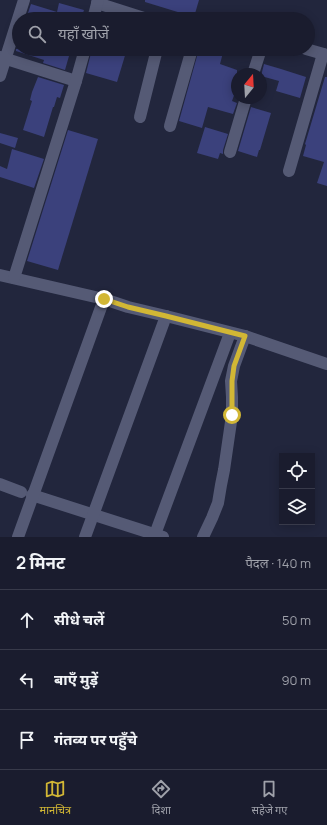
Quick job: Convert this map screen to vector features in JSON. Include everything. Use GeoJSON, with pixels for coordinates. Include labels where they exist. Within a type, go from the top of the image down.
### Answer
{"type":"FeatureCollection","features":[{"type":"Feature","properties":{"kind":"street"},"geometry":{"type":"LineString","coordinates":[[20,12],[24,0]]}},
{"type":"Feature","properties":{"kind":"street"},"geometry":{"type":"LineString","coordinates":[[95,12],[98,2],[127,12]]}},
{"type":"Feature","properties":{"kind":"street"},"geometry":{"type":"LineString","coordinates":[[0,76],[3,58],[12,33]]}},
{"type":"Feature","properties":{"kind":"street"},"geometry":{"type":"LineString","coordinates":[[290,171],[325,54],[315,51]]}},
{"type":"Feature","properties":{"kind":"street"},"geometry":{"type":"LineString","coordinates":[[14,278],[83,56]]}},
{"type":"Feature","properties":{"kind":"street"},"geometry":{"type":"LineString","coordinates":[[140,117],[155,56]]}},
{"type":"Feature","properties":{"kind":"street"},"geometry":{"type":"LineString","coordinates":[[170,126],[190,56]]}},
{"type":"Feature","properties":{"kind":"street"},"geometry":{"type":"LineString","coordinates":[[255,68],[259,56]]}},
{"type":"Feature","properties":{"kind":"street"},"geometry":{"type":"LineString","coordinates":[[3,58],[76,81]]}},
{"type":"Feature","properties":{"kind":"street"},"geometry":{"type":"LineString","coordinates":[[230,152],[244,104]]}},
{"type":"Feature","properties":{"kind":"street"},"geometry":{"type":"LineString","coordinates":[[0,275],[104,299],[128,307],[245,336],[327,364]]}},
{"type":"Feature","properties":{"kind":"street"},"geometry":{"type":"LineString","coordinates":[[18,537],[27,493],[104,299]]}},
{"type":"Feature","properties":{"kind":"street"},"geometry":{"type":"LineString","coordinates":[[85,537],[166,316]]}},
{"type":"Feature","properties":{"kind":"street"},"geometry":{"type":"LineString","coordinates":[[0,484],[158,536],[230,333]]}},
{"type":"Feature","properties":{"kind":"street"},"geometry":{"type":"LineString","coordinates":[[203,537],[218,503],[232,415],[232,381],[234,366],[245,336]]}},
{"type":"Feature","properties":{"kind":"building"},"geometry":{"type":"Polygon","coordinates":[[[145,0],[199,0],[195,12],[178,12],[145,2],[145,0]]]}},
{"type":"Feature","properties":{"kind":"building"},"geometry":{"type":"Polygon","coordinates":[[[59,3],[84,10],[83,12],[57,12],[59,3]]]}},
{"type":"Feature","properties":{"kind":"building"},"geometry":{"type":"Polygon","coordinates":[[[31,4],[57,12],[28,12],[31,4]]]}},
{"type":"Feature","properties":{"kind":"building"},"geometry":{"type":"Polygon","coordinates":[[[32,56],[69,56],[65,70],[43,63],[44,60],[32,56]]]}},
{"type":"Feature","properties":{"kind":"building"},"geometry":{"type":"Polygon","coordinates":[[[90,56],[125,56],[117,82],[86,73],[90,56]]]}},
{"type":"Feature","properties":{"kind":"building"},"geometry":{"type":"Polygon","coordinates":[[[197,56],[222,56],[220,64],[231,68],[231,104],[237,104],[233,114],[208,107],[202,128],[179,121],[197,56]]]}},
{"type":"Feature","properties":{"kind":"building"},"geometry":{"type":"Polygon","coordinates":[[[264,64],[306,77],[300,98],[276,91],[279,81],[267,78],[267,68],[263,68],[264,64]]]}},
{"type":"Feature","properties":{"kind":"building"},"geometry":{"type":"Polygon","coordinates":[[[38,77],[64,85],[60,98],[57,97],[53,107],[44,137],[23,130],[32,101],[30,100],[32,92],[38,77]]]}},
{"type":"Feature","properties":{"kind":"building"},"geometry":{"type":"Polygon","coordinates":[[[325,77],[327,77],[327,186],[317,183],[324,162],[303,156],[305,144],[325,77]]]}},
{"type":"Feature","properties":{"kind":"building"},"geometry":{"type":"Polygon","coordinates":[[[251,107],[271,113],[257,157],[238,151],[251,107]]]}},
{"type":"Feature","properties":{"kind":"building"},"geometry":{"type":"Polygon","coordinates":[[[205,127],[228,134],[223,154],[220,153],[218,159],[197,153],[205,127]]]}},
{"type":"Feature","properties":{"kind":"building"},"geometry":{"type":"Polygon","coordinates":[[[68,130],[98,139],[58,270],[27,261],[68,130]]]}},
{"type":"Feature","properties":{"kind":"building"},"geometry":{"type":"Polygon","coordinates":[[[0,133],[18,138],[15,148],[0,143],[0,133]]]}},
{"type":"Feature","properties":{"kind":"building"},"geometry":{"type":"Polygon","coordinates":[[[12,149],[44,159],[34,188],[0,177],[0,166],[7,169],[12,149]]]}},
{"type":"Feature","properties":{"kind":"route"},"geometry":{"type":"LineString","coordinates":[[104,299],[128,307],[245,336],[234,366],[232,381],[232,415]]}}]}
